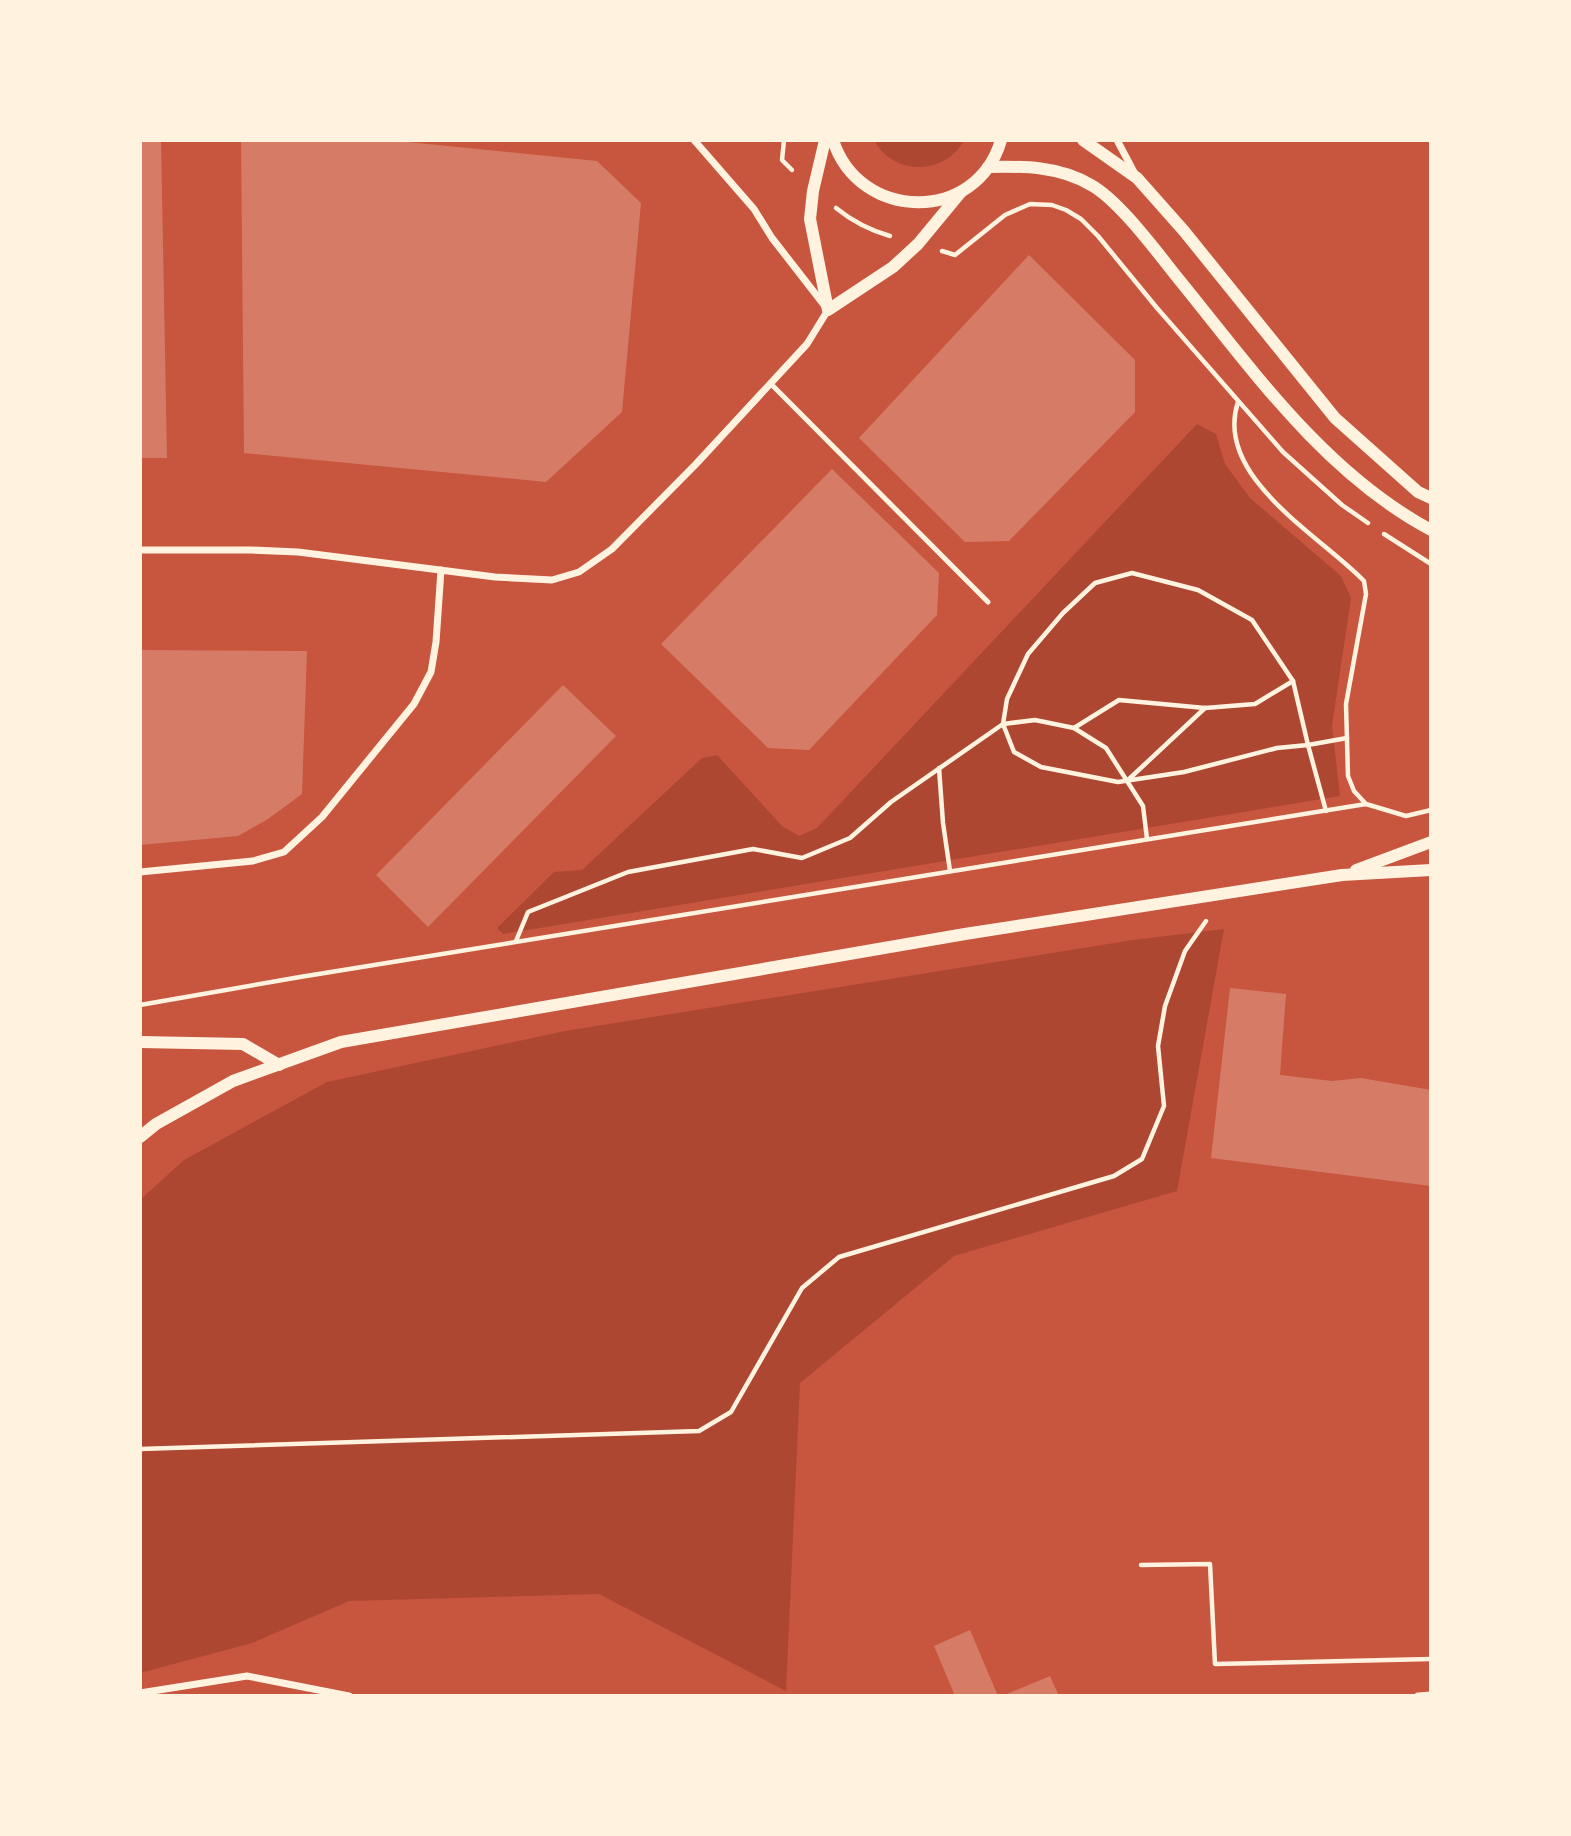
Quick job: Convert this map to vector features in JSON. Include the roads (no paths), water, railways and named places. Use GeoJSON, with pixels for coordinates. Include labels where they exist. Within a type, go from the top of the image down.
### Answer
{"type":"FeatureCollection","features":[{"type":"Feature","properties":{"kind":"street"},"geometry":{"type":"LineString","coordinates":[[694,140],[754,209],[772,238],[828,310]]}},
{"type":"Feature","properties":{"kind":"street"},"geometry":{"type":"LineString","coordinates":[[825,140],[813,191],[810,219],[828,310]]}},
{"type":"Feature","properties":{"kind":"street"},"geometry":{"type":"LineString","coordinates":[[833,140],[849,171],[870,189],[882,195],[895,200],[921,203],[961,192]]}},
{"type":"Feature","properties":{"kind":"street"},"geometry":{"type":"LineString","coordinates":[[140,550],[298,552],[495,578],[552,580],[579,572],[612,549],[771,384],[807,344],[828,310],[893,267],[918,244],[961,192],[988,167],[1001,140]]}},
{"type":"Feature","properties":{"kind":"street"},"geometry":{"type":"LineString","coordinates":[[1083,140],[1137,178],[1184,231],[1335,418],[1418,492],[1431,499]]}},
{"type":"Feature","properties":{"kind":"street"},"geometry":{"type":"LineString","coordinates":[[1117,140],[1137,178]]}},
{"type":"Feature","properties":{"kind":"street"},"geometry":{"type":"LineString","coordinates":[[988,167],[1026,166],[1060,172],[1092,185],[1123,213],[1237,353],[1316,443],[1404,516],[1431,530]]}},
{"type":"Feature","properties":{"kind":"street"},"geometry":{"type":"LineString","coordinates":[[140,872],[253,861],[284,852],[322,817],[414,704],[431,672],[441,570]]}},
{"type":"Feature","properties":{"kind":"street"},"geometry":{"type":"LineString","coordinates":[[1342,875],[1431,842]]}},
{"type":"Feature","properties":{"kind":"street"},"geometry":{"type":"LineString","coordinates":[[140,1138],[156,1124],[233,1081],[341,1042],[951,937],[1342,875],[1431,870]]}},
{"type":"Feature","properties":{"kind":"street"},"geometry":{"type":"LineString","coordinates":[[140,1042],[243,1044],[278,1065]]}},
{"type":"Feature","properties":{"kind":"street"},"geometry":{"type":"LineString","coordinates":[[140,1693],[247,1676],[349,1696]]}},
{"type":"Feature","properties":{"kind":"street"},"geometry":{"type":"LineString","coordinates":[[1418,1696],[1431,1695]]}},
{"type":"Feature","properties":{"kind":"lane"},"geometry":{"type":"LineString","coordinates":[[771,384],[988,602]]}}]}
